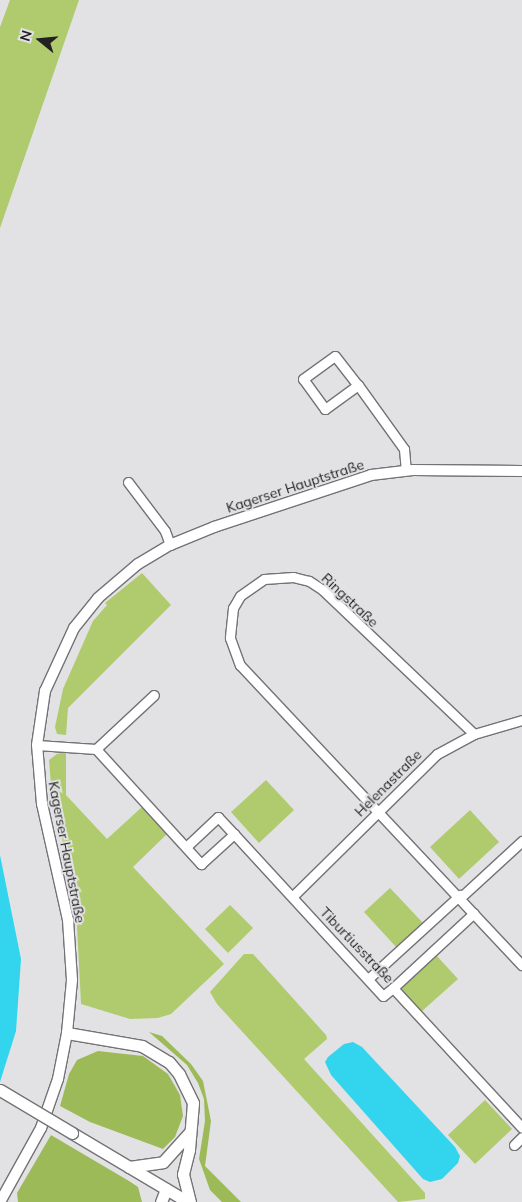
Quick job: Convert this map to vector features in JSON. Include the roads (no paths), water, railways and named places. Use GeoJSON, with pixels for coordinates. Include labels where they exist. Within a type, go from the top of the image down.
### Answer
{"type":"FeatureCollection","features":[{"type":"Feature","properties":{"kind":"main road"},"geometry":{"type":"LineString","coordinates":[[68,1032],[142,1046],[169,1062],[187,1088],[192,1103],[189,1150],[183,1174],[189,1202]]}},
{"type":"Feature","properties":{"kind":"main road"},"geometry":{"type":"LineString","coordinates":[[0,1090],[189,1202]]}},
{"type":"Feature","properties":{"kind":"main road"},"geometry":{"type":"LineString","coordinates":[[128,1167],[163,1162],[189,1133]]}},
{"type":"Feature","properties":{"kind":"main road"},"geometry":{"type":"LineString","coordinates":[[160,1202],[166,1189]]}},
{"type":"Feature","properties":{"kind":"street"},"geometry":{"type":"LineString","coordinates":[[358,385],[325,409],[303,379],[335,356],[358,385],[404,449],[406,470]]}},
{"type":"Feature","properties":{"kind":"street","name":"Kagerser Hauptstraße"},"geometry":{"type":"LineString","coordinates":[[0,1202],[41,1128],[58,1079],[68,1032],[72,980],[68,920],[42,804],[37,744],[47,684],[74,628],[116,581],[170,545],[334,486],[406,470],[522,471]]}},
{"type":"Feature","properties":{"kind":"street"},"geometry":{"type":"LineString","coordinates":[[128,482],[165,531],[170,545]]}},
{"type":"Feature","properties":{"kind":"street","name":"Ringstraße"},"geometry":{"type":"LineString","coordinates":[[474,734],[323,590],[309,580],[279,576],[251,586],[240,596],[230,622],[234,653],[240,665],[460,896],[522,965]]}},
{"type":"Feature","properties":{"kind":"street"},"geometry":{"type":"LineString","coordinates":[[96,749],[154,695]]}},
{"type":"Feature","properties":{"kind":"street","name":"Helenastraße"},"geometry":{"type":"LineString","coordinates":[[293,896],[437,754],[474,734],[522,720]]}},
{"type":"Feature","properties":{"kind":"street"},"geometry":{"type":"LineString","coordinates":[[37,744],[96,749],[202,864],[234,834]]}},
{"type":"Feature","properties":{"kind":"street","name":"Tiburtiusstraße"},"geometry":{"type":"LineString","coordinates":[[186,847],[218,817],[293,896],[383,996],[392,988],[522,1128]]}},
{"type":"Feature","properties":{"kind":"street"},"geometry":{"type":"LineString","coordinates":[[368,979],[522,841]]}},
{"type":"Feature","properties":{"kind":"street"},"geometry":{"type":"LineString","coordinates":[[392,988],[474,913]]}},
{"type":"Feature","properties":{"kind":"street"},"geometry":{"type":"LineString","coordinates":[[514,1145],[522,1137]]}},
{"type":"Feature","properties":{"kind":"water"},"geometry":{"type":"Polygon","coordinates":[[[0,855],[21,959],[16,1031],[0,1082],[0,855]]]}},
{"type":"Feature","properties":{"kind":"water"},"geometry":{"type":"Polygon","coordinates":[[[353,1042],[362,1047],[455,1147],[460,1156],[458,1163],[442,1179],[430,1182],[423,1179],[331,1075],[325,1062],[328,1057],[344,1044],[353,1042]]]}}]}
